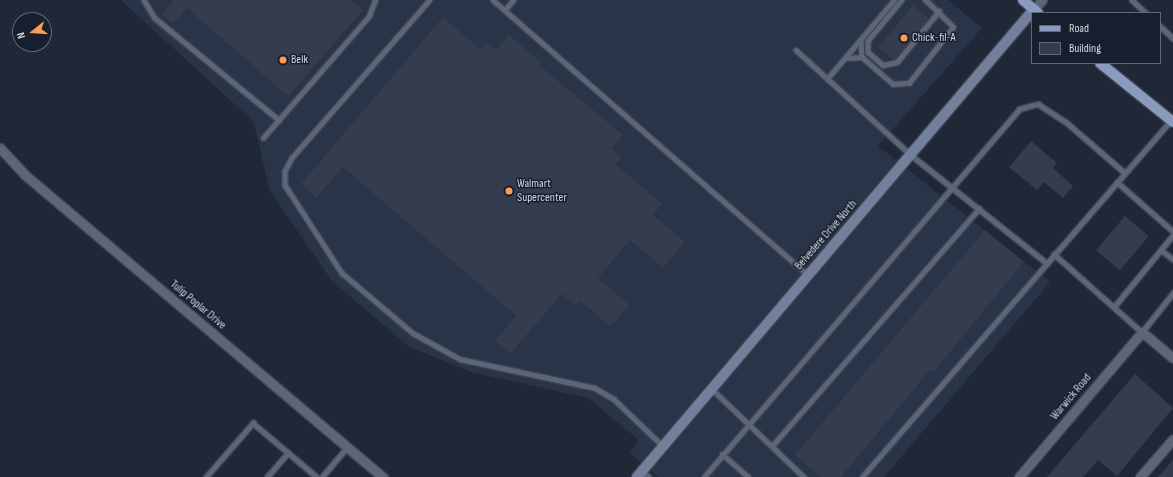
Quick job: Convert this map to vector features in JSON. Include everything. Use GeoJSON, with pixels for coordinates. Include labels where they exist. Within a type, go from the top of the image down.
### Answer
{"type":"FeatureCollection","features":[{"type":"Feature","properties":{"kind":"main road"},"geometry":{"type":"LineString","coordinates":[[1023,0],[1036,11]]}},
{"type":"Feature","properties":{"kind":"main road"},"geometry":{"type":"LineString","coordinates":[[1101,64],[1172,120]]}},
{"type":"Feature","properties":{"kind":"street"},"geometry":{"type":"LineString","coordinates":[[1036,11],[1042,0]]}},
{"type":"Feature","properties":{"kind":"street","name":"Belvedere Drive North"},"geometry":{"type":"LineString","coordinates":[[642,475],[664,446],[713,390],[808,275],[1031,17]]}},
{"type":"Feature","properties":{"kind":"street","name":"Tulip Poplar Drive"},"geometry":{"type":"LineString","coordinates":[[0,148],[24,174],[383,477]]}},
{"type":"Feature","properties":{"kind":"street"},"geometry":{"type":"LineString","coordinates":[[1142,332],[1173,358]]}},
{"type":"Feature","properties":{"kind":"street","name":"Warwick Road"},"geometry":{"type":"LineString","coordinates":[[1019,477],[1142,332]]}},
{"type":"Feature","properties":{"kind":"street"},"geometry":{"type":"LineString","coordinates":[[1140,477],[1173,439]]}},
{"type":"Feature","properties":{"kind":"lane"},"geometry":{"type":"LineString","coordinates":[[144,0],[155,18],[279,120]]}},
{"type":"Feature","properties":{"kind":"lane"},"geometry":{"type":"LineString","coordinates":[[263,138],[369,16],[375,0]]}},
{"type":"Feature","properties":{"kind":"lane"},"geometry":{"type":"LineString","coordinates":[[430,0],[292,158],[285,171],[285,186],[342,273],[413,333],[460,359],[595,388],[614,399],[664,446]]}},
{"type":"Feature","properties":{"kind":"lane"},"geometry":{"type":"LineString","coordinates":[[493,0],[808,275]]}},
{"type":"Feature","properties":{"kind":"lane"},"geometry":{"type":"LineString","coordinates":[[505,10],[513,0]]}},
{"type":"Feature","properties":{"kind":"lane"},"geometry":{"type":"LineString","coordinates":[[827,79],[847,58],[853,46],[861,40],[894,0]]}},
{"type":"Feature","properties":{"kind":"lane"},"geometry":{"type":"LineString","coordinates":[[902,0],[868,41],[868,52],[883,65],[897,62],[939,11]]}},
{"type":"Feature","properties":{"kind":"lane"},"geometry":{"type":"LineString","coordinates":[[847,58],[862,57],[893,84],[909,83],[951,34],[953,27],[939,11],[925,0]]}},
{"type":"Feature","properties":{"kind":"lane"},"geometry":{"type":"LineString","coordinates":[[1132,0],[1145,12]]}},
{"type":"Feature","properties":{"kind":"lane"},"geometry":{"type":"LineString","coordinates":[[1161,27],[1173,38]]}},
{"type":"Feature","properties":{"kind":"lane"},"geometry":{"type":"LineString","coordinates":[[861,40],[862,57]]}},
{"type":"Feature","properties":{"kind":"lane"},"geometry":{"type":"LineString","coordinates":[[796,50],[911,155],[1047,263]]}},
{"type":"Feature","properties":{"kind":"lane"},"geometry":{"type":"LineString","coordinates":[[704,477],[748,423],[1019,109],[1038,104],[1066,122],[1125,173]]}},
{"type":"Feature","properties":{"kind":"lane"},"geometry":{"type":"LineString","coordinates":[[862,477],[1054,254],[1172,120]]}},
{"type":"Feature","properties":{"kind":"lane"},"geometry":{"type":"LineString","coordinates":[[1117,182],[1173,231]]}},
{"type":"Feature","properties":{"kind":"lane"},"geometry":{"type":"LineString","coordinates":[[772,446],[979,209]]}},
{"type":"Feature","properties":{"kind":"lane"},"geometry":{"type":"LineString","coordinates":[[1114,307],[1173,235]]}},
{"type":"Feature","properties":{"kind":"lane"},"geometry":{"type":"LineString","coordinates":[[1161,250],[1173,259]]}},
{"type":"Feature","properties":{"kind":"lane"},"geometry":{"type":"LineString","coordinates":[[1054,254],[1142,332],[1173,293]]}},
{"type":"Feature","properties":{"kind":"lane"},"geometry":{"type":"LineString","coordinates":[[713,390],[804,477]]}},
{"type":"Feature","properties":{"kind":"lane"},"geometry":{"type":"LineString","coordinates":[[206,477],[253,423],[317,477]]}},
{"type":"Feature","properties":{"kind":"lane"},"geometry":{"type":"LineString","coordinates":[[322,477],[348,446]]}},
{"type":"Feature","properties":{"kind":"lane"},"geometry":{"type":"LineString","coordinates":[[267,477],[288,453]]}},
{"type":"Feature","properties":{"kind":"lane"},"geometry":{"type":"LineString","coordinates":[[722,454],[748,477]]}},
{"type":"Feature","properties":{"kind":"shaded area"},"geometry":{"type":"Polygon","coordinates":[[[121,0],[948,0],[982,28],[878,146],[1050,282],[884,477],[658,477],[630,453],[639,440],[588,398],[471,372],[409,347],[332,281],[270,191],[253,121],[121,0]]]}},
{"type":"Feature","properties":{"kind":"building","name":"Belk"},"geometry":{"type":"Polygon","coordinates":[[[174,0],[351,0],[363,10],[288,96],[187,8],[173,24],[162,14],[174,0]]]}},
{"type":"Feature","properties":{"kind":"building"},"geometry":{"type":"Polygon","coordinates":[[[913,5],[929,18],[895,61],[878,48],[913,5]]]}},
{"type":"Feature","properties":{"kind":"building","name":"Walmart Supercenter"},"geometry":{"type":"Polygon","coordinates":[[[443,17],[480,49],[487,42],[496,50],[509,35],[542,63],[540,66],[623,135],[611,149],[621,158],[616,164],[662,204],[653,215],[685,242],[663,268],[630,240],[598,278],[629,305],[610,327],[581,301],[576,306],[562,294],[510,354],[495,341],[516,316],[343,167],[316,198],[301,184],[443,17]]]}},
{"type":"Feature","properties":{"kind":"building"},"geometry":{"type":"Polygon","coordinates":[[[1031,141],[1057,163],[1053,168],[1073,186],[1063,198],[1044,182],[1037,190],[1009,167],[1031,141]]]}},
{"type":"Feature","properties":{"kind":"building"},"geometry":{"type":"Polygon","coordinates":[[[1125,216],[1149,236],[1120,270],[1096,250],[1125,216]]]}},
{"type":"Feature","properties":{"kind":"building"},"geometry":{"type":"Polygon","coordinates":[[[985,230],[1024,262],[934,371],[931,369],[841,477],[821,477],[795,455],[985,230]]]}},
{"type":"Feature","properties":{"kind":"building"},"geometry":{"type":"Polygon","coordinates":[[[1135,374],[1173,408],[1117,476],[1098,460],[1083,477],[1047,477],[1135,374]]]}},
{"type":"Feature","properties":{"kind":"building"},"geometry":{"type":"Polygon","coordinates":[[[1173,460],[1173,477],[1158,477],[1173,460]]]}},
{"type":"Feature","properties":{"kind":"place","name":"Chick-fil-A"},"geometry":{"type":"Point","coordinates":[904,38]}},
{"type":"Feature","properties":{"kind":"place","name":"Belk"},"geometry":{"type":"Point","coordinates":[283,60]}},
{"type":"Feature","properties":{"kind":"place","name":"Walmart Supercenter"},"geometry":{"type":"Point","coordinates":[509,191]}}]}
